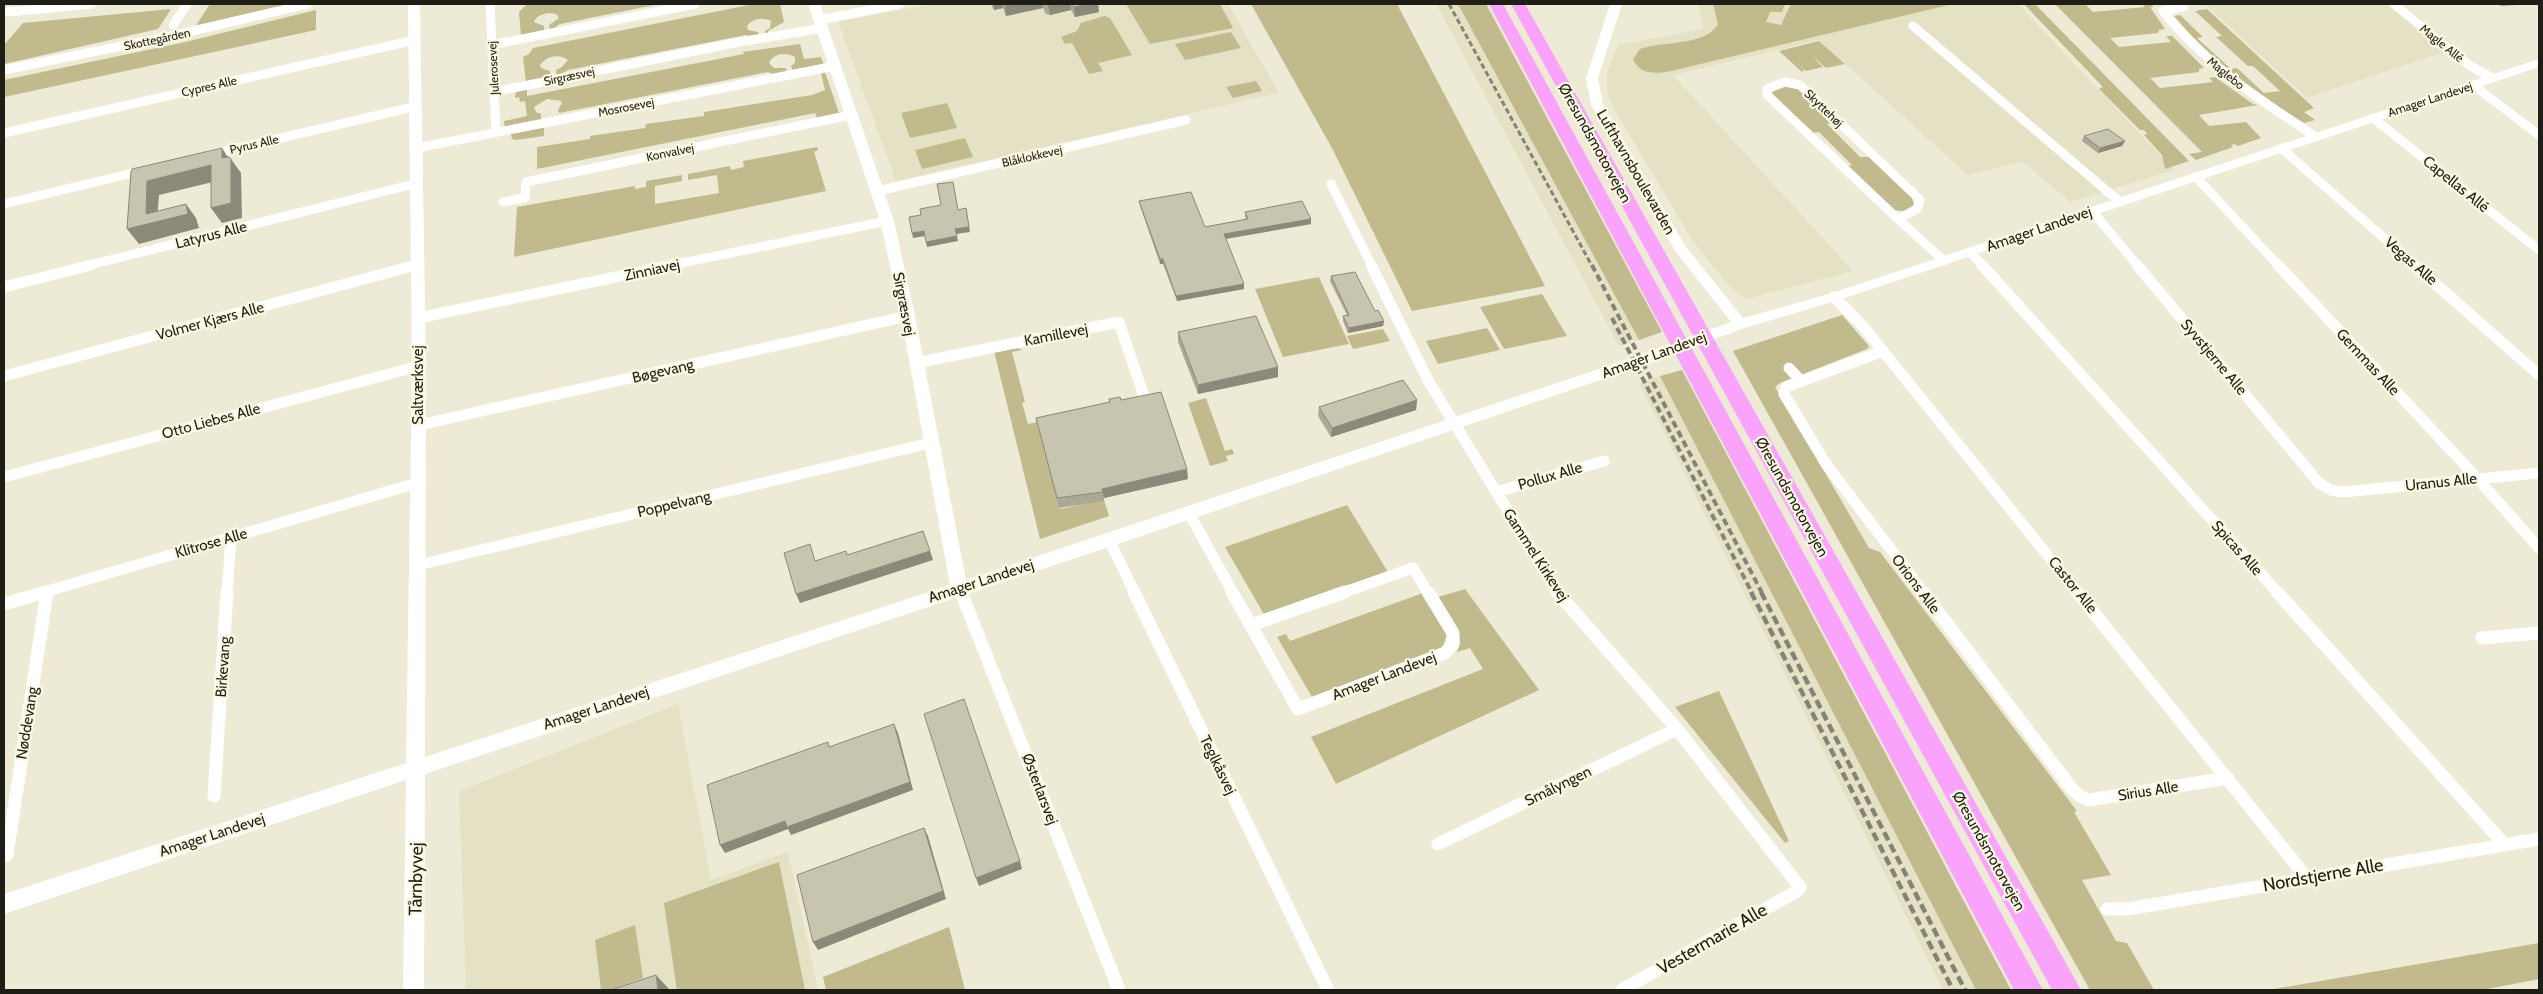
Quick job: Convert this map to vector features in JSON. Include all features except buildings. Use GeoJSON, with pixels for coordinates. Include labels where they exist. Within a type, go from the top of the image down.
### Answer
{"type":"FeatureCollection","features":[{"type":"Feature","properties":{"kind":"highway","name":"Øresundsmotorvejen"},"geometry":{"type":"LineString","coordinates":[[1496,4],[2029,990]]}},
{"type":"Feature","properties":{"kind":"highway","name":"Øresundsmotorvejen"},"geometry":{"type":"LineString","coordinates":[[1518,4],[2067,990]]}},
{"type":"Feature","properties":{"kind":"street"},"geometry":{"type":"LineString","coordinates":[[6,15],[13,4]]}},
{"type":"Feature","properties":{"kind":"street"},"geometry":{"type":"LineString","coordinates":[[6,15],[92,4]]}},
{"type":"Feature","properties":{"kind":"street","name":"Skottegården"},"geometry":{"type":"LineString","coordinates":[[173,25],[187,4]]}},
{"type":"Feature","properties":{"kind":"street","name":"Skottegården"},"geometry":{"type":"LineString","coordinates":[[4,70],[171,36],[308,4]]}},
{"type":"Feature","properties":{"kind":"street","name":"Saltværksvej"},"geometry":{"type":"LineString","coordinates":[[414,4],[417,106],[419,366],[417,483],[418,767]]}},
{"type":"Feature","properties":{"kind":"street","name":"Julerosevej"},"geometry":{"type":"LineString","coordinates":[[490,4],[496,132]]}},
{"type":"Feature","properties":{"kind":"street"},"geometry":{"type":"LineString","coordinates":[[492,45],[695,4]]}},
{"type":"Feature","properties":{"kind":"street","name":"Sirgræsvej"},"geometry":{"type":"LineString","coordinates":[[814,4],[887,221],[908,316],[930,443],[959,588]]}},
{"type":"Feature","properties":{"kind":"street"},"geometry":{"type":"LineString","coordinates":[[821,24],[900,4]]}},
{"type":"Feature","properties":{"kind":"street","name":"Lufthavnsboulevarden"},"geometry":{"type":"LineString","coordinates":[[1616,4],[1612,22],[1592,78],[1597,104],[1681,249],[1740,324]]}},
{"type":"Feature","properties":{"kind":"street","name":"Magle Allé"},"geometry":{"type":"LineString","coordinates":[[2394,4],[2469,65],[2492,78]]}},
{"type":"Feature","properties":{"kind":"street","name":"Maglebo"},"geometry":{"type":"LineString","coordinates":[[2184,7],[2164,9],[2163,11],[2192,45],[2232,80],[2316,137]]}},
{"type":"Feature","properties":{"kind":"street","name":"Sirgræsvej"},"geometry":{"type":"LineString","coordinates":[[494,92],[821,24]]}},
{"type":"Feature","properties":{"kind":"street","name":"Amager Landevej"},"geometry":{"type":"LineString","coordinates":[[1913,26],[2120,202]]}},
{"type":"Feature","properties":{"kind":"street","name":"Cypres Alle"},"geometry":{"type":"LineString","coordinates":[[4,133],[415,40]]}},
{"type":"Feature","properties":{"kind":"street","name":"Amager Landevej"},"geometry":{"type":"LineString","coordinates":[[4,904],[1109,540],[1601,374],[1740,324],[1834,297],[2539,63]]}},
{"type":"Feature","properties":{"kind":"street","name":"Mosrosevej"},"geometry":{"type":"LineString","coordinates":[[417,148],[834,66]]}},
{"type":"Feature","properties":{"kind":"street","name":"Skyttehøj"},"geometry":{"type":"LineString","coordinates":[[1897,220],[1917,209],[1920,204],[1916,196],[1800,85],[1785,82],[1767,89],[1767,94],[1897,220],[1944,260]]}},
{"type":"Feature","properties":{"kind":"street"},"geometry":{"type":"LineString","coordinates":[[2473,85],[2539,135]]}},
{"type":"Feature","properties":{"kind":"street","name":"Pyrus Alle"},"geometry":{"type":"LineString","coordinates":[[201,157],[417,106]]}},
{"type":"Feature","properties":{"kind":"street","name":"Konvalvej"},"geometry":{"type":"LineString","coordinates":[[503,202],[525,198],[526,182],[851,115]]}},
{"type":"Feature","properties":{"kind":"street","name":"Capellas Allé"},"geometry":{"type":"LineString","coordinates":[[2373,118],[2539,250]]}},
{"type":"Feature","properties":{"kind":"street","name":"Blåklokkevej"},"geometry":{"type":"LineString","coordinates":[[878,191],[1186,120]]}},
{"type":"Feature","properties":{"kind":"street","name":"Vegas Alle"},"geometry":{"type":"LineString","coordinates":[[2282,148],[2539,375]]}},
{"type":"Feature","properties":{"kind":"street"},"geometry":{"type":"LineString","coordinates":[[4,204],[155,168]]}},
{"type":"Feature","properties":{"kind":"street","name":"Gemmas Alle"},"geometry":{"type":"LineString","coordinates":[[2196,177],[2477,478],[2539,548]]}},
{"type":"Feature","properties":{"kind":"street","name":"Latyrus Alle"},"geometry":{"type":"LineString","coordinates":[[4,287],[418,183]]}},
{"type":"Feature","properties":{"kind":"street","name":"Gammel Kirkevej"},"geometry":{"type":"LineString","coordinates":[[1330,184],[1429,382],[1560,597],[1677,729],[1800,887]]}},
{"type":"Feature","properties":{"kind":"street","name":"Syvstjerne Alle"},"geometry":{"type":"LineString","coordinates":[[2092,211],[2319,483],[2331,490],[2343,492]]}},
{"type":"Feature","properties":{"kind":"street","name":"Zinniavej"},"geometry":{"type":"LineString","coordinates":[[418,318],[887,221]]}},
{"type":"Feature","properties":{"kind":"street","name":"Spicas Alle"},"geometry":{"type":"LineString","coordinates":[[1970,252],[2505,845]]}},
{"type":"Feature","properties":{"kind":"street","name":"Volmer Kjærs Alle"},"geometry":{"type":"LineString","coordinates":[[4,376],[417,265]]}},
{"type":"Feature","properties":{"kind":"street","name":"Castor Alle"},"geometry":{"type":"LineString","coordinates":[[1834,297],[1862,325],[1884,351],[2307,878]]}},
{"type":"Feature","properties":{"kind":"street","name":"Bøgevang"},"geometry":{"type":"LineString","coordinates":[[419,426],[908,316]]}},
{"type":"Feature","properties":{"kind":"street","name":"Kamillevej"},"geometry":{"type":"LineString","coordinates":[[916,363],[1119,322],[1144,396]]}},
{"type":"Feature","properties":{"kind":"street","name":"Orions Alle"},"geometry":{"type":"LineString","coordinates":[[1884,351],[1784,388],[1784,394],[1826,464],[2072,789]]}},
{"type":"Feature","properties":{"kind":"street","name":"Otto Liebes Alle"},"geometry":{"type":"LineString","coordinates":[[4,476],[419,366]]}},
{"type":"Feature","properties":{"kind":"street"},"geometry":{"type":"LineString","coordinates":[[1789,368],[1801,381]]}},
{"type":"Feature","properties":{"kind":"street","name":"Poppelvang"},"geometry":{"type":"LineString","coordinates":[[418,565],[930,443]]}},
{"type":"Feature","properties":{"kind":"street","name":"Pollux Alle"},"geometry":{"type":"LineString","coordinates":[[1496,492],[1604,461]]}},
{"type":"Feature","properties":{"kind":"street","name":"Uranus Alle"},"geometry":{"type":"LineString","coordinates":[[2343,492],[2539,473]]}},
{"type":"Feature","properties":{"kind":"street","name":"Klitrose Alle"},"geometry":{"type":"LineString","coordinates":[[4,604],[417,483]]}},
{"type":"Feature","properties":{"kind":"street","name":"Amager Landevej"},"geometry":{"type":"LineString","coordinates":[[1189,513],[1251,625],[1298,709],[1445,653],[1453,644],[1452,633],[1413,568],[1251,625]]}},
{"type":"Feature","properties":{"kind":"street","name":"Birkevang"},"geometry":{"type":"LineString","coordinates":[[214,796],[231,538]]}},
{"type":"Feature","properties":{"kind":"street","name":"Teglkåsvej"},"geometry":{"type":"LineString","coordinates":[[1109,540],[1328,990]]}},
{"type":"Feature","properties":{"kind":"street","name":"Østerlarsvej"},"geometry":{"type":"LineString","coordinates":[[959,588],[1001,688],[1119,990]]}},
{"type":"Feature","properties":{"kind":"street","name":"Nøddevang"},"geometry":{"type":"LineString","coordinates":[[7,855],[47,591]]}},
{"type":"Feature","properties":{"kind":"street"},"geometry":{"type":"LineString","coordinates":[[2482,638],[2539,633]]}},
{"type":"Feature","properties":{"kind":"street","name":"Smålyngen"},"geometry":{"type":"LineString","coordinates":[[1438,844],[1677,729]]}},
{"type":"Feature","properties":{"kind":"street","name":"Tårnbyvej"},"geometry":{"type":"LineString","coordinates":[[414,990],[418,767]]}},
{"type":"Feature","properties":{"kind":"street","name":"Sirius Alle"},"geometry":{"type":"LineString","coordinates":[[2072,789],[2080,797],[2089,800],[2228,778]]}},
{"type":"Feature","properties":{"kind":"street","name":"Nordstjerne Alle"},"geometry":{"type":"LineString","coordinates":[[2107,909],[2128,909],[2539,839]]}},
{"type":"Feature","properties":{"kind":"street","name":"Vestermarie Alle"},"geometry":{"type":"LineString","coordinates":[[1622,990],[1797,891],[1800,887]]}},
{"type":"Feature","properties":{"kind":"shaded area"},"geometry":{"type":"Polygon","coordinates":[[[210,4],[291,4],[195,27],[210,4]]]}},
{"type":"Feature","properties":{"kind":"shaded area"},"geometry":{"type":"Polygon","coordinates":[[[527,4],[659,4],[560,24],[550,31],[549,25],[559,18],[556,14],[543,14],[535,19],[534,22],[544,26],[544,32],[521,37],[519,12],[527,4]]]}},
{"type":"Feature","properties":{"kind":"shaded area"},"geometry":{"type":"Polygon","coordinates":[[[754,4],[780,4],[784,22],[768,31],[769,35],[765,36],[765,31],[770,28],[771,21],[758,19],[752,21],[747,26],[748,30],[758,32],[760,37],[754,38],[746,35],[568,70],[557,76],[556,70],[562,67],[568,60],[553,56],[546,59],[540,65],[541,68],[550,71],[551,77],[526,83],[523,57],[529,54],[533,48],[754,4]]]}},
{"type":"Feature","properties":{"kind":"shaded area"},"geometry":{"type":"Polygon","coordinates":[[[931,4],[1228,4],[1279,93],[896,181],[838,22],[931,4]]]}},
{"type":"Feature","properties":{"kind":"shaded area"},"geometry":{"type":"Polygon","coordinates":[[[1126,4],[1220,4],[1233,28],[1150,44],[1126,4]]]}},
{"type":"Feature","properties":{"kind":"shaded area"},"geometry":{"type":"Polygon","coordinates":[[[1251,4],[1397,4],[1545,286],[1412,311],[1333,150],[1251,4]]]}},
{"type":"Feature","properties":{"kind":"shaded area"},"geometry":{"type":"Polygon","coordinates":[[[1436,4],[1458,4],[1639,340],[1619,346],[1436,4]]]}},
{"type":"Feature","properties":{"kind":"shaded area"},"geometry":{"type":"Polygon","coordinates":[[[1458,4],[1486,4],[1662,332],[1639,340],[1458,4]]]}},
{"type":"Feature","properties":{"kind":"shaded area"},"geometry":{"type":"Polygon","coordinates":[[[1698,4],[2018,4],[2174,170],[2070,202],[2022,161],[1968,175],[1819,40],[1673,75],[1853,271],[1746,299],[1730,287],[1692,240],[1614,109],[1607,91],[1607,73],[1618,45],[1703,29],[1698,4]]]}},
{"type":"Feature","properties":{"kind":"shaded area"},"geometry":{"type":"Polygon","coordinates":[[[1713,4],[1785,4],[1782,12],[1770,12],[1766,22],[1781,25],[1791,4],[1953,4],[1671,71],[1660,73],[1644,71],[1636,64],[1633,59],[1640,49],[1683,42],[1704,36],[1712,31],[1718,24],[1713,4]]]}},
{"type":"Feature","properties":{"kind":"shaded area"},"geometry":{"type":"Polygon","coordinates":[[[2024,4],[2035,4],[2189,161],[2165,169],[2162,155],[2144,135],[2147,134],[2144,130],[2140,130],[2099,89],[2103,87],[2024,4]]]}},
{"type":"Feature","properties":{"kind":"shaded area"},"geometry":{"type":"Polygon","coordinates":[[[2055,4],[2085,4],[2093,12],[2145,7],[2142,4],[2151,4],[2154,7],[2150,7],[2165,29],[2159,30],[2158,33],[2110,38],[2119,47],[2171,42],[2166,36],[2172,36],[2204,68],[2199,69],[2199,72],[2150,78],[2160,88],[2213,82],[2209,78],[2215,77],[2253,104],[2258,105],[2199,115],[2209,126],[2246,122],[2261,138],[2238,146],[2231,145],[2233,147],[2196,160],[2189,154],[2202,152],[2055,4]]]}},
{"type":"Feature","properties":{"kind":"shaded area"},"geometry":{"type":"Polygon","coordinates":[[[2205,4],[2403,4],[2457,48],[2307,98],[2205,4]]]}},
{"type":"Feature","properties":{"kind":"shaded area"},"geometry":{"type":"Polygon","coordinates":[[[171,9],[158,29],[4,64],[4,45],[23,23],[171,9]]]}},
{"type":"Feature","properties":{"kind":"shaded area"},"geometry":{"type":"Polygon","coordinates":[[[2207,9],[2314,108],[2304,112],[2315,120],[2304,123],[2251,88],[2203,47],[2174,16],[2180,15],[2203,37],[2197,38],[2231,69],[2237,68],[2264,93],[2280,91],[2253,66],[2248,66],[2216,37],[2222,36],[2195,11],[2207,9]]]}},
{"type":"Feature","properties":{"kind":"shaded area"},"geometry":{"type":"Polygon","coordinates":[[[316,10],[316,30],[4,97],[4,80],[181,43],[316,10]]]}},
{"type":"Feature","properties":{"kind":"shaded area"},"geometry":{"type":"Polygon","coordinates":[[[1104,16],[1110,18],[1132,55],[1098,63],[1103,71],[1089,74],[1072,43],[1065,44],[1061,37],[1077,31],[1081,23],[1104,16]]]}},
{"type":"Feature","properties":{"kind":"shaded area"},"geometry":{"type":"Polygon","coordinates":[[[1231,32],[1241,48],[1185,60],[1175,44],[1231,32]]]}},
{"type":"Feature","properties":{"kind":"shaded area"},"geometry":{"type":"Polygon","coordinates":[[[1819,41],[1845,64],[1826,68],[1811,55],[1823,67],[1806,71],[1797,63],[1804,70],[1802,72],[1779,51],[1819,41]]]}},
{"type":"Feature","properties":{"kind":"shaded area"},"geometry":{"type":"Polygon","coordinates":[[[800,44],[804,59],[821,57],[824,65],[793,71],[791,66],[795,63],[795,57],[788,54],[780,54],[769,63],[774,68],[786,68],[787,73],[775,75],[768,72],[559,113],[561,101],[547,99],[534,107],[536,112],[541,114],[541,120],[505,128],[504,121],[527,116],[525,101],[520,102],[519,97],[515,98],[516,91],[527,89],[527,96],[744,54],[743,52],[800,44]]]}},
{"type":"Feature","properties":{"kind":"shaded area"},"geometry":{"type":"Polygon","coordinates":[[[825,72],[839,113],[817,118],[815,113],[537,169],[537,147],[590,139],[590,136],[645,128],[646,124],[704,116],[704,112],[812,95],[825,90],[821,73],[825,72]]]}},
{"type":"Feature","properties":{"kind":"shaded area"},"geometry":{"type":"Polygon","coordinates":[[[1256,81],[1262,91],[1233,98],[1226,87],[1256,81]]]}},
{"type":"Feature","properties":{"kind":"shaded area"},"geometry":{"type":"Polygon","coordinates":[[[1788,85],[1801,89],[1833,123],[1827,124],[1860,157],[1870,157],[1912,198],[1914,205],[1905,211],[1892,210],[1845,167],[1852,165],[1819,132],[1810,133],[1772,93],[1772,90],[1788,85]]]}},
{"type":"Feature","properties":{"kind":"shaded area"},"geometry":{"type":"Polygon","coordinates":[[[947,103],[957,128],[910,138],[901,113],[947,103]]]}},
{"type":"Feature","properties":{"kind":"shaded area"},"geometry":{"type":"Polygon","coordinates":[[[544,127],[544,136],[512,139],[511,134],[544,127]]]}},
{"type":"Feature","properties":{"kind":"shaded area"},"geometry":{"type":"Polygon","coordinates":[[[965,138],[973,157],[922,169],[915,150],[965,138]]]}},
{"type":"Feature","properties":{"kind":"shaded area"},"geometry":{"type":"Polygon","coordinates":[[[817,147],[818,150],[814,152],[826,191],[514,257],[517,207],[635,186],[635,189],[646,187],[646,181],[682,175],[682,181],[655,186],[655,204],[719,193],[717,175],[688,180],[688,174],[730,166],[731,170],[744,167],[743,161],[817,147]]]}},
{"type":"Feature","properties":{"kind":"shaded area"},"geometry":{"type":"Polygon","coordinates":[[[1319,277],[1349,344],[1283,357],[1255,289],[1319,277]]]}},
{"type":"Feature","properties":{"kind":"shaded area"},"geometry":{"type":"Polygon","coordinates":[[[1542,294],[1567,336],[1504,349],[1480,307],[1542,294]]]}},
{"type":"Feature","properties":{"kind":"shaded area"},"geometry":{"type":"Polygon","coordinates":[[[1842,315],[1869,346],[1867,349],[1780,383],[1775,387],[1869,548],[1880,552],[2077,811],[2074,812],[2111,875],[2082,880],[2116,941],[2127,943],[2154,990],[2090,990],[1733,351],[1842,315]]]}},
{"type":"Feature","properties":{"kind":"shaded area"},"geometry":{"type":"Polygon","coordinates":[[[1487,328],[1500,350],[1438,364],[1426,341],[1487,328]]]}},
{"type":"Feature","properties":{"kind":"shaded area"},"geometry":{"type":"Polygon","coordinates":[[[1383,329],[1390,341],[1353,349],[1347,336],[1383,329]]]}},
{"type":"Feature","properties":{"kind":"shaded area"},"geometry":{"type":"Polygon","coordinates":[[[1018,348],[1022,350],[1012,352],[1025,402],[1022,403],[1028,424],[1037,422],[1060,509],[1104,500],[1109,516],[1040,539],[994,351],[1018,348]]]}},
{"type":"Feature","properties":{"kind":"shaded area"},"geometry":{"type":"Polygon","coordinates":[[[1682,370],[2011,990],[1976,990],[1660,376],[1682,370]]]}},
{"type":"Feature","properties":{"kind":"shaded area"},"geometry":{"type":"Polygon","coordinates":[[[1660,376],[1976,990],[1943,990],[1639,383],[1660,376]]]}},
{"type":"Feature","properties":{"kind":"shaded area"},"geometry":{"type":"Polygon","coordinates":[[[1206,398],[1225,451],[1232,449],[1234,454],[1226,456],[1228,461],[1210,466],[1188,403],[1206,398]]]}},
{"type":"Feature","properties":{"kind":"shaded area"},"geometry":{"type":"Polygon","coordinates":[[[1347,505],[1388,572],[1265,616],[1225,547],[1347,505]]]}},
{"type":"Feature","properties":{"kind":"shaded area"},"geometry":{"type":"Polygon","coordinates":[[[1465,589],[1539,690],[1336,784],[1311,737],[1483,669],[1470,648],[1457,652],[1460,643],[1459,634],[1435,598],[1465,589]]]}},
{"type":"Feature","properties":{"kind":"shaded area"},"geometry":{"type":"Polygon","coordinates":[[[1423,593],[1447,635],[1442,648],[1312,697],[1277,637],[1286,634],[1290,641],[1423,593]]]}},
{"type":"Feature","properties":{"kind":"shaded area"},"geometry":{"type":"Polygon","coordinates":[[[1719,691],[1789,841],[1785,843],[1675,707],[1719,691]]]}},
{"type":"Feature","properties":{"kind":"shaded area"},"geometry":{"type":"Polygon","coordinates":[[[678,704],[711,880],[788,852],[818,990],[466,990],[459,791],[678,704]]]}},
{"type":"Feature","properties":{"kind":"shaded area"},"geometry":{"type":"Polygon","coordinates":[[[779,862],[805,990],[677,990],[664,903],[779,862]]]}},
{"type":"Feature","properties":{"kind":"shaded area"},"geometry":{"type":"Polygon","coordinates":[[[635,925],[643,978],[611,990],[601,990],[595,940],[635,925]]]}},
{"type":"Feature","properties":{"kind":"shaded area"},"geometry":{"type":"Polygon","coordinates":[[[949,927],[965,990],[826,990],[823,977],[949,927]]]}},
{"type":"Feature","properties":{"kind":"shaded area"},"geometry":{"type":"Polygon","coordinates":[[[2539,943],[2539,979],[2482,990],[2268,990],[2539,943]]]}},
{"type":"Feature","properties":{"kind":"railway"},"geometry":{"type":"LineString","coordinates":[[1449,4],[1592,266]]}},
{"type":"Feature","properties":{"kind":"railway"},"geometry":{"type":"LineString","coordinates":[[1592,265],[1762,593]]}},
{"type":"Feature","properties":{"kind":"railway"},"geometry":{"type":"LineString","coordinates":[[1612,318],[1752,593]]}},
{"type":"Feature","properties":{"kind":"railway"},"geometry":{"type":"LineString","coordinates":[[1751,592],[1953,990]]}},
{"type":"Feature","properties":{"kind":"railway"},"geometry":{"type":"LineString","coordinates":[[1761,592],[1965,990]]}}]}
